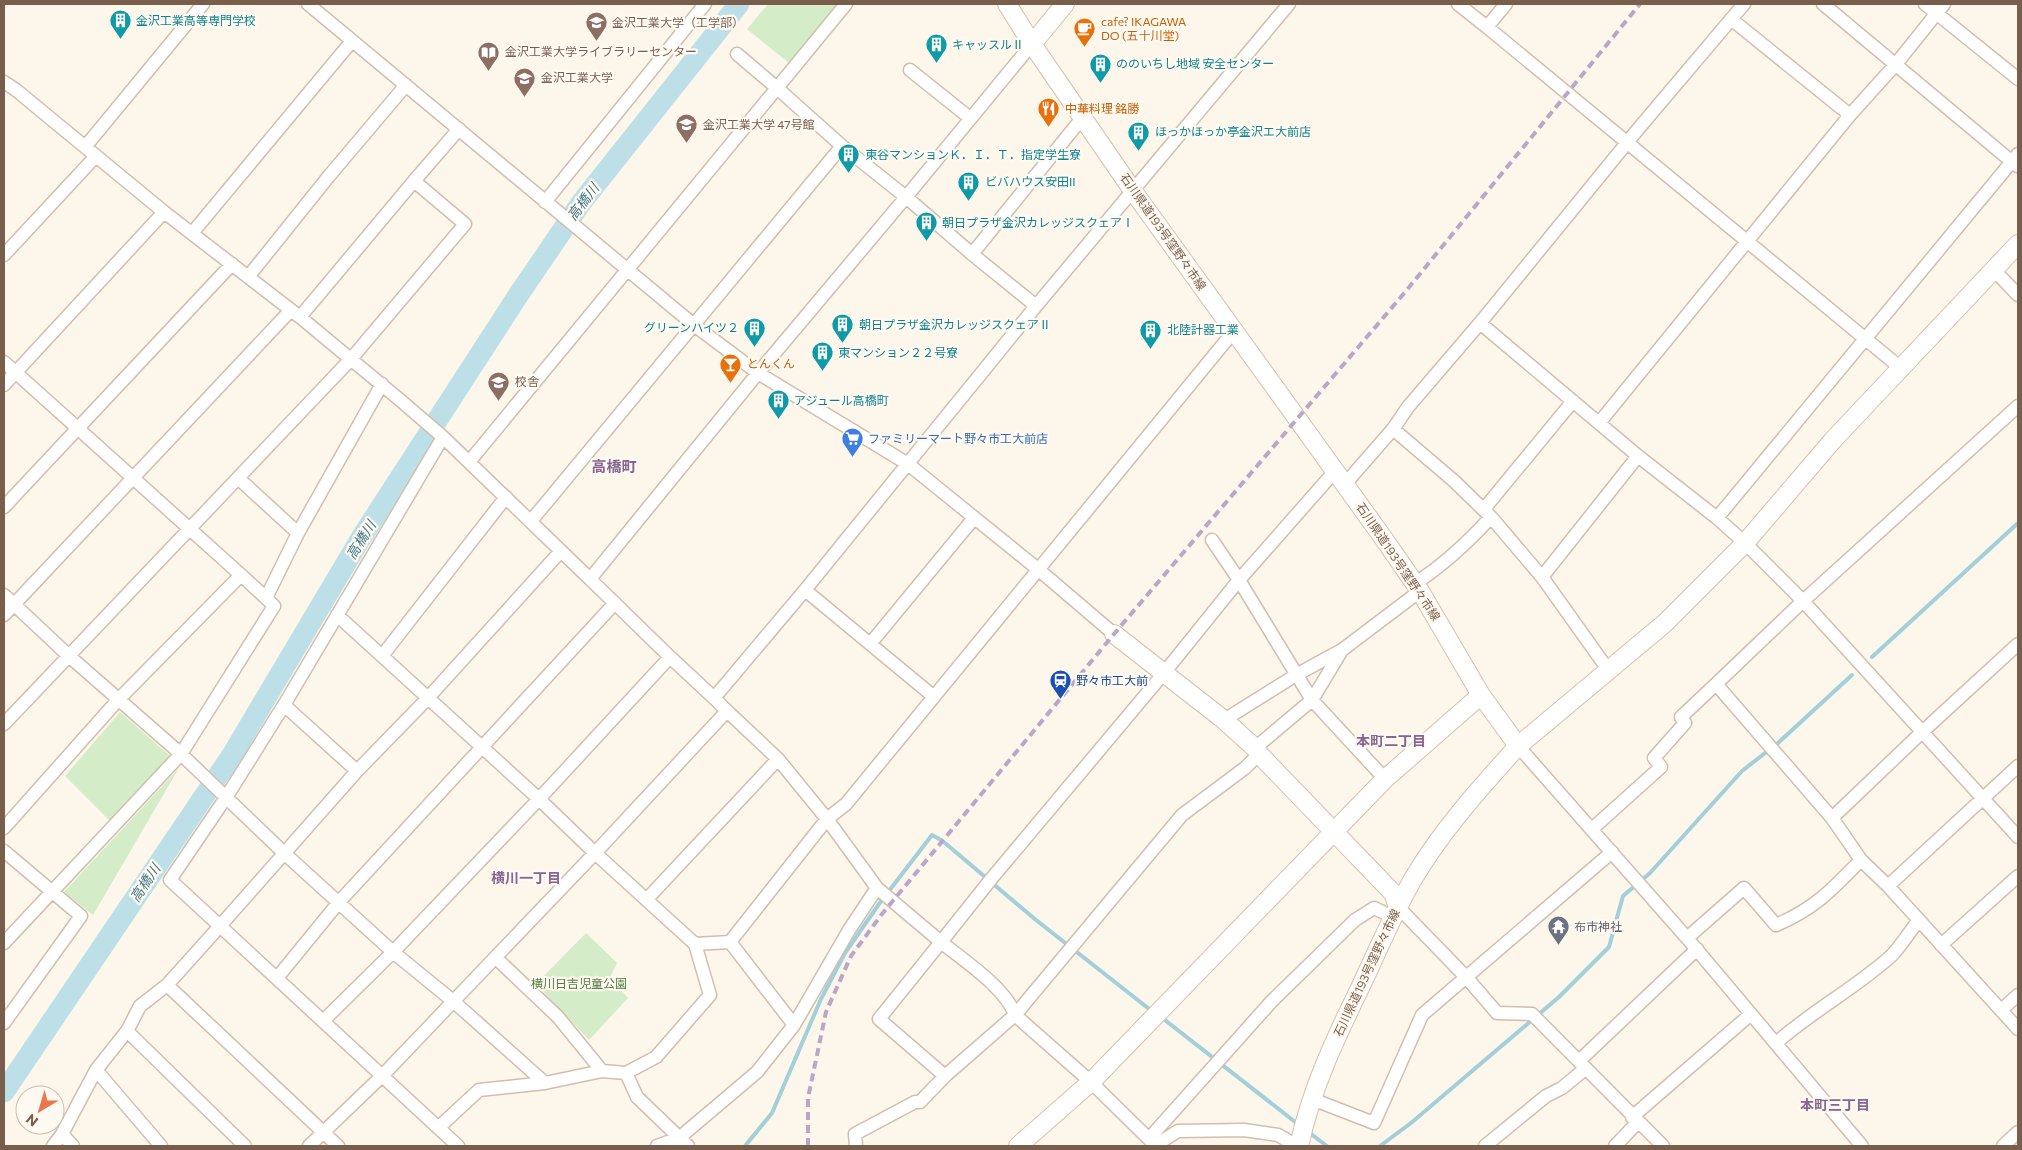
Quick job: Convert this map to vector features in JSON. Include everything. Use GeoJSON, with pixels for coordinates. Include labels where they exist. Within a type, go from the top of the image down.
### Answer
{"type":"FeatureCollection","features":[{"type":"Feature","properties":{"kind":"street"},"geometry":{"type":"LineString","coordinates":[[84,147],[203,4]]}},
{"type":"Feature","properties":{"kind":"street"},"geometry":{"type":"LineString","coordinates":[[308,4],[694,325],[758,373],[908,464],[1039,570],[1114,634],[1224,720],[1257,751],[1393,893],[1396,912]]}},
{"type":"Feature","properties":{"kind":"street"},"geometry":{"type":"LineString","coordinates":[[545,202],[705,4]]}},
{"type":"Feature","properties":{"kind":"street"},"geometry":{"type":"LineString","coordinates":[[469,462],[846,4]]}},
{"type":"Feature","properties":{"kind":"street","name":"石川県道193号窪野々市線"},"geometry":{"type":"LineString","coordinates":[[1007,4],[1032,44],[1133,191],[1417,588],[1481,695],[1518,746],[1465,806],[1436,844],[1413,880],[1324,1063],[1300,1137]]}},
{"type":"Feature","properties":{"kind":"street"},"geometry":{"type":"LineString","coordinates":[[590,579],[758,373],[1065,4]]}},
{"type":"Feature","properties":{"kind":"street"},"geometry":{"type":"LineString","coordinates":[[714,698],[805,590],[1036,306],[1288,4]]}},
{"type":"Feature","properties":{"kind":"street"},"geometry":{"type":"LineString","coordinates":[[1458,4],[1626,144],[1748,240],[1902,369]]}},
{"type":"Feature","properties":{"kind":"street"},"geometry":{"type":"LineString","coordinates":[[1487,27],[1506,4]]}},
{"type":"Feature","properties":{"kind":"street"},"geometry":{"type":"LineString","coordinates":[[945,1076],[878,1019],[1239,580],[1340,478],[1393,429],[1408,407],[1480,323],[1626,144],[1744,4]]}},
{"type":"Feature","properties":{"kind":"street"},"geometry":{"type":"LineString","coordinates":[[1717,518],[2016,161],[1823,4]]}},
{"type":"Feature","properties":{"kind":"street"},"geometry":{"type":"LineString","coordinates":[[1925,4],[1941,8],[2018,79]]}},
{"type":"Feature","properties":{"kind":"street"},"geometry":{"type":"LineString","coordinates":[[1599,423],[1850,115],[1896,64],[1941,8]]}},
{"type":"Feature","properties":{"kind":"street"},"geometry":{"type":"LineString","coordinates":[[1731,19],[1850,115]]}},
{"type":"Feature","properties":{"kind":"street"},"geometry":{"type":"LineString","coordinates":[[193,232],[352,41]]}},
{"type":"Feature","properties":{"kind":"street"},"geometry":{"type":"LineString","coordinates":[[737,54],[842,146],[1036,306]]}},
{"type":"Feature","properties":{"kind":"street"},"geometry":{"type":"LineString","coordinates":[[910,70],[970,118]]}},
{"type":"Feature","properties":{"kind":"street"},"geometry":{"type":"LineString","coordinates":[[4,82],[164,212],[193,232],[382,384],[443,437],[614,604],[778,759],[827,818],[883,893],[984,976],[1012,1005],[1015,1015],[1091,1082],[1155,1146]]}},
{"type":"Feature","properties":{"kind":"street"},"geometry":{"type":"LineString","coordinates":[[248,277],[329,176],[406,85]]}},
{"type":"Feature","properties":{"kind":"street"},"geometry":{"type":"LineString","coordinates":[[972,254],[1083,118]]}},
{"type":"Feature","properties":{"kind":"street"},"geometry":{"type":"LineString","coordinates":[[4,615],[133,478],[295,314],[459,129]]}},
{"type":"Feature","properties":{"kind":"street"},"geometry":{"type":"LineString","coordinates":[[531,521],[842,146]]}},
{"type":"Feature","properties":{"kind":"street"},"geometry":{"type":"LineString","coordinates":[[4,255],[96,156]]}},
{"type":"Feature","properties":{"kind":"street"},"geometry":{"type":"LineString","coordinates":[[4,724],[351,359],[465,224],[414,180]]}},
{"type":"Feature","properties":{"kind":"street"},"geometry":{"type":"LineString","coordinates":[[4,385],[164,212]]}},
{"type":"Feature","properties":{"kind":"street"},"geometry":{"type":"LineString","coordinates":[[1862,1146],[1697,949],[1518,746],[1532,732],[1609,671],[1665,623],[1745,543],[1833,440],[2018,244]]}},
{"type":"Feature","properties":{"kind":"street"},"geometry":{"type":"LineString","coordinates":[[4,507],[232,264]]}},
{"type":"Feature","properties":{"kind":"street"},"geometry":{"type":"LineString","coordinates":[[1994,270],[2018,295]]}},
{"type":"Feature","properties":{"kind":"street"},"geometry":{"type":"LineString","coordinates":[[1480,323],[1745,543],[1803,601],[2018,838]]}},
{"type":"Feature","properties":{"kind":"street"},"geometry":{"type":"LineString","coordinates":[[695,944],[730,942],[827,818],[846,804],[1234,331]]}},
{"type":"Feature","properties":{"kind":"street"},"geometry":{"type":"LineString","coordinates":[[4,362],[190,528],[274,606],[185,758],[4,943]]}},
{"type":"Feature","properties":{"kind":"street"},"geometry":{"type":"LineString","coordinates":[[266,598],[298,533],[382,384]]}},
{"type":"Feature","properties":{"kind":"street"},"geometry":{"type":"LineString","coordinates":[[1224,720],[1296,675],[1342,650],[1417,588],[1426,577],[1466,542],[1573,401]]}},
{"type":"Feature","properties":{"kind":"street"},"geometry":{"type":"LineString","coordinates":[[1592,829],[1661,767],[1654,758],[1685,723],[1681,717],[1803,601],[2018,406]]}},
{"type":"Feature","properties":{"kind":"street"},"geometry":{"type":"LineString","coordinates":[[1393,429],[1454,481],[1487,513],[1542,577],[1609,671]]}},
{"type":"Feature","properties":{"kind":"street"},"geometry":{"type":"LineString","coordinates":[[443,437],[284,705],[227,796],[170,880],[458,1146]]}},
{"type":"Feature","properties":{"kind":"street"},"geometry":{"type":"LineString","coordinates":[[1542,577],[1638,456]]}},
{"type":"Feature","properties":{"kind":"street"},"geometry":{"type":"LineString","coordinates":[[238,478],[298,533]]}},
{"type":"Feature","properties":{"kind":"street"},"geometry":{"type":"LineString","coordinates":[[382,656],[506,497]]}},
{"type":"Feature","properties":{"kind":"street"},"geometry":{"type":"LineString","coordinates":[[870,644],[974,518]]}},
{"type":"Feature","properties":{"kind":"street"},"geometry":{"type":"LineString","coordinates":[[1212,540],[1239,580],[1312,700],[1385,779]]}},
{"type":"Feature","properties":{"kind":"street"},"geometry":{"type":"LineString","coordinates":[[65,1128],[96,1070],[127,1031],[140,1006],[167,985],[357,771],[427,699],[561,551]]}},
{"type":"Feature","properties":{"kind":"street"},"geometry":{"type":"LineString","coordinates":[[4,828],[118,700],[241,575]]}},
{"type":"Feature","properties":{"kind":"street"},"geometry":{"type":"LineString","coordinates":[[805,590],[933,696]]}},
{"type":"Feature","properties":{"kind":"street"},"geometry":{"type":"LineString","coordinates":[[4,595],[69,656],[227,796],[284,853],[394,952],[453,1001],[545,1083]]}},
{"type":"Feature","properties":{"kind":"street"},"geometry":{"type":"LineString","coordinates":[[277,978],[339,902],[614,604]]}},
{"type":"Feature","properties":{"kind":"street"},"geometry":{"type":"LineString","coordinates":[[337,615],[695,944],[710,995],[656,1057],[626,1073],[602,1071],[545,1083],[479,1090],[438,1128]]}},
{"type":"Feature","properties":{"kind":"street"},"geometry":{"type":"LineString","coordinates":[[1832,818],[2018,644]]}},
{"type":"Feature","properties":{"kind":"street"},"geometry":{"type":"LineString","coordinates":[[856,1146],[855,1134],[915,1102],[920,1102],[945,1076],[1015,1015],[1182,815],[1245,768],[1257,751],[1312,700],[1342,650]]}},
{"type":"Feature","properties":{"kind":"street"},"geometry":{"type":"LineString","coordinates":[[323,1021],[394,952],[670,657]]}},
{"type":"Feature","properties":{"kind":"street"},"geometry":{"type":"LineString","coordinates":[[1716,684],[1832,818],[1861,860],[1888,886],[2018,1030]]}},
{"type":"Feature","properties":{"kind":"street"},"geometry":{"type":"LineString","coordinates":[[1018,1146],[1091,1082],[1242,929],[1385,779],[1481,695]]}},
{"type":"Feature","properties":{"kind":"street"},"geometry":{"type":"LineString","coordinates":[[284,705],[357,771]]}},
{"type":"Feature","properties":{"kind":"street"},"geometry":{"type":"LineString","coordinates":[[309,1146],[382,1076],[496,958],[727,711]]}},
{"type":"Feature","properties":{"kind":"street"},"geometry":{"type":"LineString","coordinates":[[647,899],[778,759]]}},
{"type":"Feature","properties":{"kind":"street"},"geometry":{"type":"LineString","coordinates":[[1888,886],[2018,766]]}},
{"type":"Feature","properties":{"kind":"street"},"geometry":{"type":"LineString","coordinates":[[4,851],[81,916],[4,1023]]}},
{"type":"Feature","properties":{"kind":"street"},"geometry":{"type":"LineString","coordinates":[[1312,1099],[1374,1123],[1422,1015],[1612,852]]}},
{"type":"Feature","properties":{"kind":"street"},"geometry":{"type":"LineString","coordinates":[[1687,938],[1744,888],[1776,925],[1798,916],[1825,897],[1861,860]]}},
{"type":"Feature","properties":{"kind":"street"},"geometry":{"type":"LineString","coordinates":[[1941,945],[2018,876]]}},
{"type":"Feature","properties":{"kind":"street"},"geometry":{"type":"LineString","coordinates":[[657,1146],[683,1142],[757,1072],[794,1025],[849,930],[883,893]]}},
{"type":"Feature","properties":{"kind":"street"},"geometry":{"type":"LineString","coordinates":[[1155,1146],[1154,1133],[1272,1002],[1355,920],[1374,908],[1396,912],[1467,978],[1497,1014],[1536,1018],[1663,1146]]}},
{"type":"Feature","properties":{"kind":"street"},"geometry":{"type":"LineString","coordinates":[[1776,1043],[1810,1015],[1854,986],[1892,955],[1919,920]]}},
{"type":"Feature","properties":{"kind":"street"},"geometry":{"type":"LineString","coordinates":[[730,942],[794,1025]]}},
{"type":"Feature","properties":{"kind":"street"},"geometry":{"type":"LineString","coordinates":[[1485,1146],[1546,1096],[1562,1088],[1582,1065],[1697,949]]}},
{"type":"Feature","properties":{"kind":"street"},"geometry":{"type":"LineString","coordinates":[[496,958],[558,1017],[602,1071]]}},
{"type":"Feature","properties":{"kind":"street"},"geometry":{"type":"LineString","coordinates":[[167,985],[338,1146]]}},
{"type":"Feature","properties":{"kind":"street"},"geometry":{"type":"LineString","coordinates":[[2001,1010],[2018,995]]}},
{"type":"Feature","properties":{"kind":"street"},"geometry":{"type":"LineString","coordinates":[[1615,1146],[1635,1119],[1751,1014]]}},
{"type":"Feature","properties":{"kind":"street"},"geometry":{"type":"LineString","coordinates":[[127,1031],[245,1146]]}},
{"type":"Feature","properties":{"kind":"street"},"geometry":{"type":"LineString","coordinates":[[96,1070],[161,1146]]}},
{"type":"Feature","properties":{"kind":"street"},"geometry":{"type":"LineString","coordinates":[[626,1073],[637,1097],[683,1142]]}},
{"type":"Feature","properties":{"kind":"street"},"geometry":{"type":"LineString","coordinates":[[1155,1146],[1178,1131],[1244,1130],[1300,1137]]}},
{"type":"Feature","properties":{"kind":"street"},"geometry":{"type":"LineString","coordinates":[[2003,1146],[2018,1132]]}},
{"type":"Feature","properties":{"kind":"street"},"geometry":{"type":"LineString","coordinates":[[53,1146],[61,1135]]}},
{"type":"Feature","properties":{"kind":"street"},"geometry":{"type":"LineString","coordinates":[[63,1135],[73,1146]]}},
{"type":"Feature","properties":{"kind":"green space"},"geometry":{"type":"Polygon","coordinates":[[[768,4],[846,4],[794,67],[747,29],[768,4]]]}},
{"type":"Feature","properties":{"kind":"green space"},"geometry":{"type":"Polygon","coordinates":[[[120,712],[170,756],[110,821],[65,776],[120,712]]]}},
{"type":"Feature","properties":{"kind":"green space"},"geometry":{"type":"Polygon","coordinates":[[[179,768],[93,915],[64,892],[179,768]]]}},
{"type":"Feature","properties":{"kind":"green space","name":"横川日吉児童公園"},"geometry":{"type":"Polygon","coordinates":[[[586,933],[617,963],[610,977],[628,998],[589,1040],[536,984],[586,933]]]}},
{"type":"Feature","properties":{"kind":"waterway","name":"高橋川"},"geometry":{"type":"LineString","coordinates":[[4,1092],[232,755],[361,538],[519,294],[581,203],[739,4]]}},
{"type":"Feature","properties":{"kind":"waterway"},"geometry":{"type":"LineString","coordinates":[[1872,657],[2018,523]]}},
{"type":"Feature","properties":{"kind":"waterway"},"geometry":{"type":"LineString","coordinates":[[1380,1146],[1411,1123],[1559,997],[1609,947],[1623,896],[1650,873],[1742,771],[1778,743],[1852,675]]}},
{"type":"Feature","properties":{"kind":"waterway"},"geometry":{"type":"LineString","coordinates":[[745,1146],[772,1113],[821,999],[845,953],[879,904],[932,835],[941,840]]}},
{"type":"Feature","properties":{"kind":"waterway"},"geometry":{"type":"LineString","coordinates":[[945,843],[1036,920],[1153,1012]]}},
{"type":"Feature","properties":{"kind":"waterway"},"geometry":{"type":"LineString","coordinates":[[1161,1017],[1299,1125]]}},
{"type":"Feature","properties":{"kind":"waterway"},"geometry":{"type":"LineString","coordinates":[[1307,1131],[1327,1146]]}},
{"type":"Feature","properties":{"kind":"railway"},"geometry":{"type":"LineString","coordinates":[[808,1146],[808,1098],[826,1012],[851,956],[882,914],[1114,634],[1406,291],[1640,4]]}},
{"type":"Feature","properties":{"kind":"place","name":"金沢工業高等専門学校"},"geometry":{"type":"Point","coordinates":[120,40]}},
{"type":"Feature","properties":{"kind":"place","name":"金沢工業大学（工学部）"},"geometry":{"type":"Point","coordinates":[596,42]}},
{"type":"Feature","properties":{"kind":"place","name":"cafe? IKAGAWA DO (五十川堂)"},"geometry":{"type":"Point","coordinates":[1085,48]}},
{"type":"Feature","properties":{"kind":"place","name":"キャッスルⅡ"},"geometry":{"type":"Point","coordinates":[936,64]}},
{"type":"Feature","properties":{"kind":"place","name":"金沢工業大学ライブラリーセンター"},"geometry":{"type":"Point","coordinates":[489,71]}},
{"type":"Feature","properties":{"kind":"place","name":"ののいちし地域 安全センター"},"geometry":{"type":"Point","coordinates":[1100,83]}},
{"type":"Feature","properties":{"kind":"place","name":"金沢工業大学"},"geometry":{"type":"Point","coordinates":[525,97]}},
{"type":"Feature","properties":{"kind":"place","name":"中華料理 銘勝"},"geometry":{"type":"Point","coordinates":[1049,128]}},
{"type":"Feature","properties":{"kind":"place","name":"金沢工業大学 47号館"},"geometry":{"type":"Point","coordinates":[687,144]}},
{"type":"Feature","properties":{"kind":"place","name":"ほっかほっか亭金沢エ大前店"},"geometry":{"type":"Point","coordinates":[1139,151]}},
{"type":"Feature","properties":{"kind":"place","name":"東谷マンションＫ．Ｉ．Ｔ．指定学生寮"},"geometry":{"type":"Point","coordinates":[849,174]}},
{"type":"Feature","properties":{"kind":"place","name":"ビバハウス安田II"},"geometry":{"type":"Point","coordinates":[969,201]}},
{"type":"Feature","properties":{"kind":"place","name":"朝日プラザ金沢カレッジスクェアⅠ"},"geometry":{"type":"Point","coordinates":[926,242]}},
{"type":"Feature","properties":{"kind":"place","name":"朝日プラザ金沢カレッジスクェアⅡ"},"geometry":{"type":"Point","coordinates":[843,344]}},
{"type":"Feature","properties":{"kind":"place","name":"グリーンハイツ２"},"geometry":{"type":"Point","coordinates":[755,347]}},
{"type":"Feature","properties":{"kind":"place","name":"北陸計器工業"},"geometry":{"type":"Point","coordinates":[1151,349]}},
{"type":"Feature","properties":{"kind":"place","name":"東マンション２２号寮"},"geometry":{"type":"Point","coordinates":[822,372]}},
{"type":"Feature","properties":{"kind":"place","name":"とんくん"},"geometry":{"type":"Point","coordinates":[731,383]}},
{"type":"Feature","properties":{"kind":"place","name":"校舎"},"geometry":{"type":"Point","coordinates":[499,401]}},
{"type":"Feature","properties":{"kind":"place","name":"アジュール高橋町"},"geometry":{"type":"Point","coordinates":[778,420]}},
{"type":"Feature","properties":{"kind":"place","name":"ファミリーマート野々市工大前店"},"geometry":{"type":"Point","coordinates":[852,458]}},
{"type":"Feature","properties":{"kind":"place","name":"野々市工大前"},"geometry":{"type":"Point","coordinates":[1060,700]}},
{"type":"Feature","properties":{"kind":"place","name":"布市神社"},"geometry":{"type":"Point","coordinates":[1558,946]}},
{"type":"Feature","properties":{"kind":"district","name":"高橋町"},"geometry":{"type":"Point","coordinates":[614,467]}},
{"type":"Feature","properties":{"kind":"district","name":"本町二丁目"},"geometry":{"type":"Point","coordinates":[1391,741]}},
{"type":"Feature","properties":{"kind":"district","name":"横川一丁目"},"geometry":{"type":"Point","coordinates":[526,878]}},
{"type":"Feature","properties":{"kind":"district","name":"本町三丁目"},"geometry":{"type":"Point","coordinates":[1835,1105]}}]}
